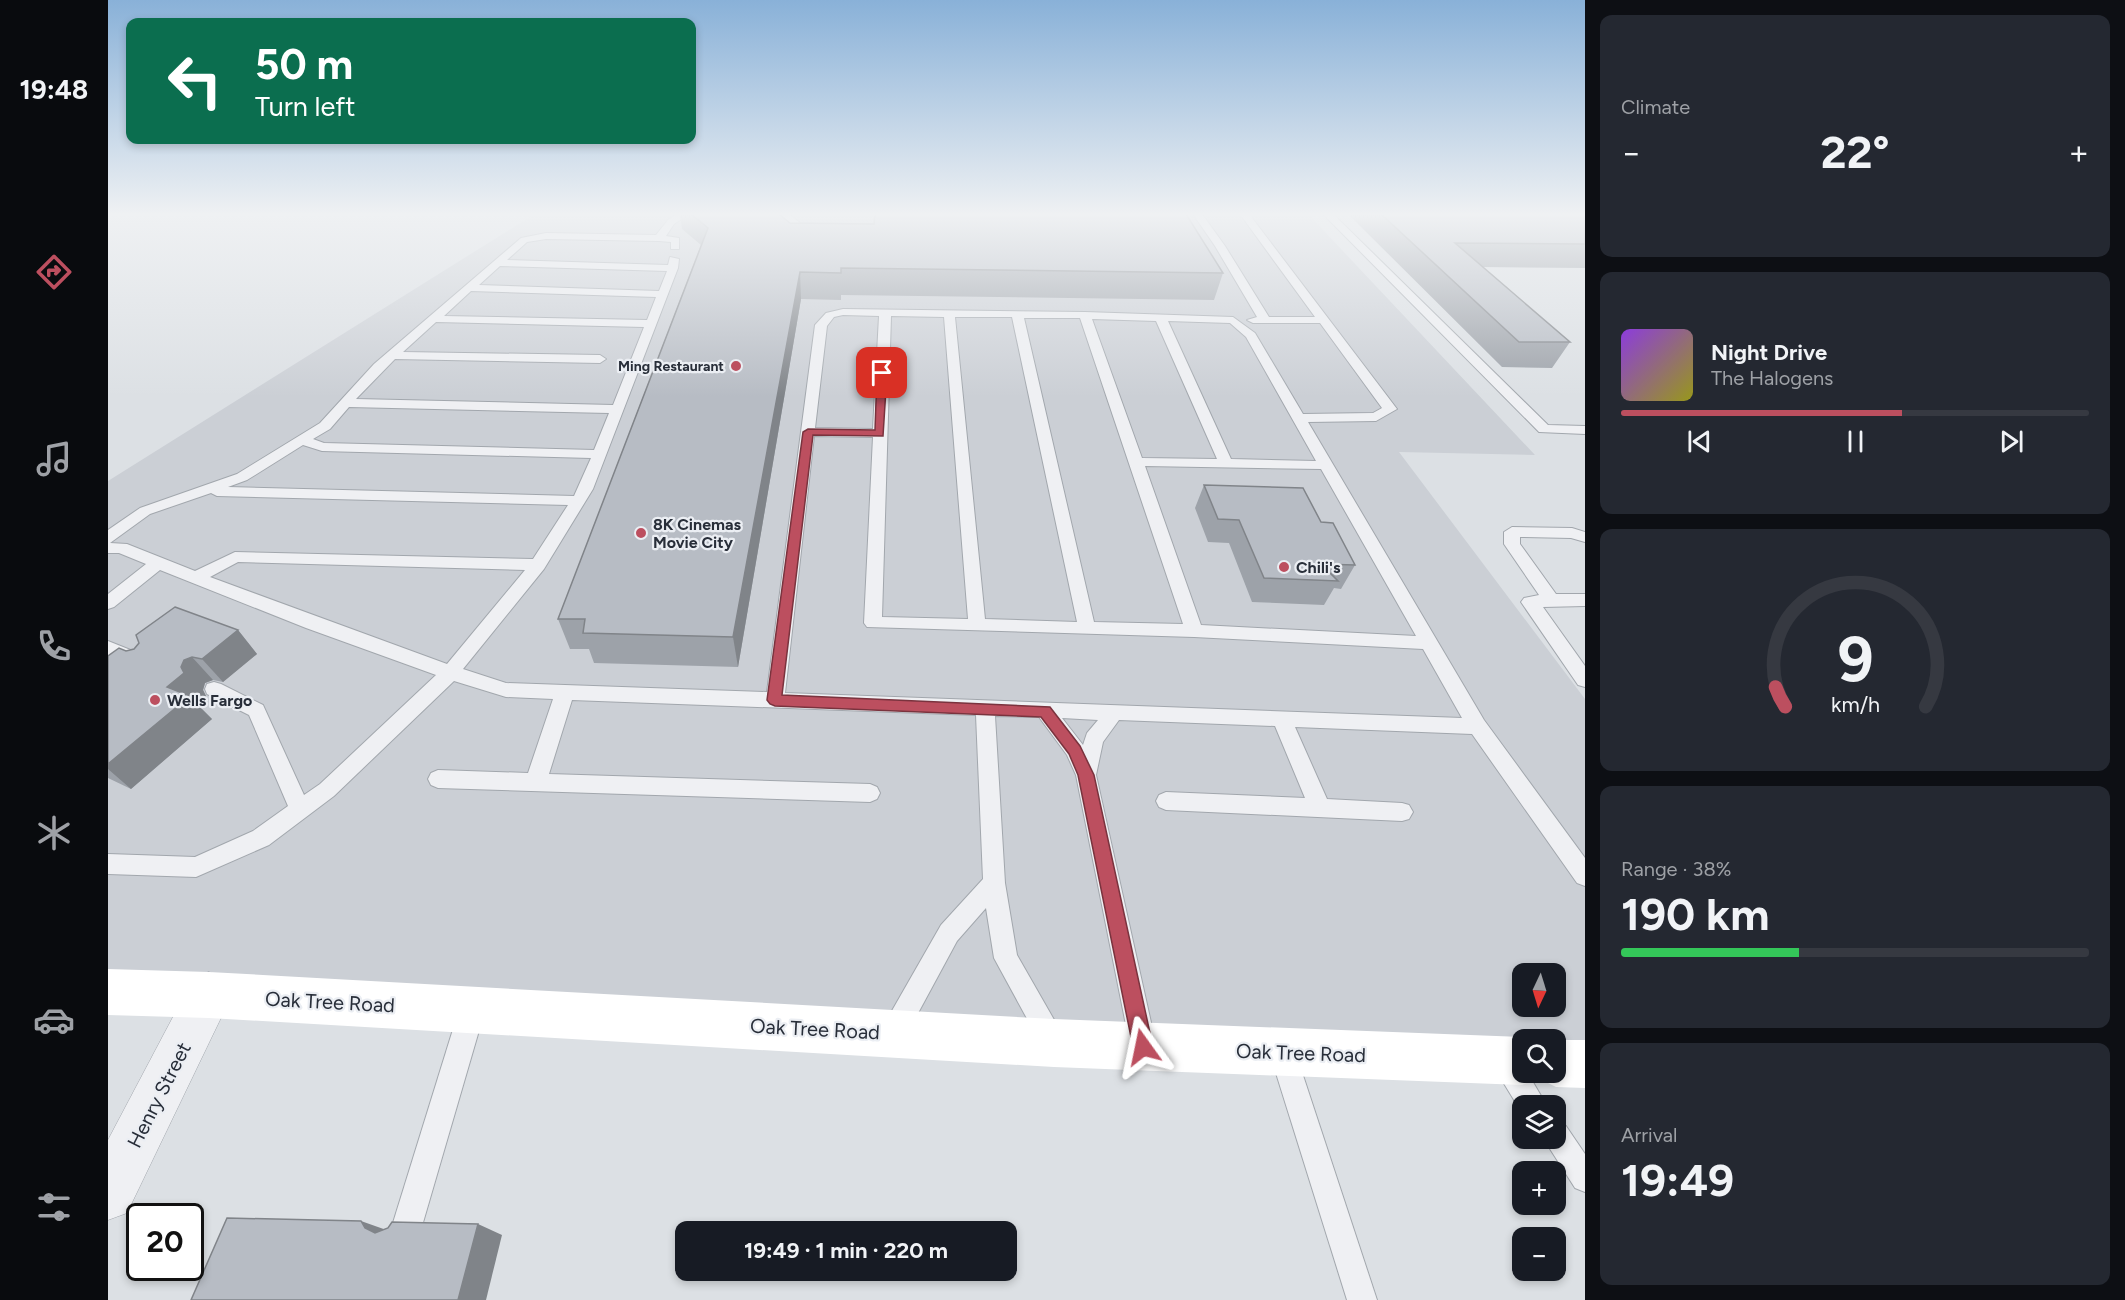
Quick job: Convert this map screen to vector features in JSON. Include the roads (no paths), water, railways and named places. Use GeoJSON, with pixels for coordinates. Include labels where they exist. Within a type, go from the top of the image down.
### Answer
{"type":"FeatureCollection","features":[{"type":"Feature","properties":{"kind":"main road","name":"Oak Tree Road"},"geometry":{"type":"LineString","coordinates":[[108,992],[209,995],[1054,1043],[1512,1061]]}},
{"type":"Feature","properties":{"kind":"main road"},"geometry":{"type":"LineString","coordinates":[[1566,1063],[1585,1064]]}},
{"type":"Feature","properties":{"kind":"street","name":"Henry Street"},"geometry":{"type":"LineString","coordinates":[[108,1194],[209,995]]}},
{"type":"Feature","properties":{"kind":"lane"},"geometry":{"type":"LineString","coordinates":[[108,538],[145,511],[242,477],[324,426],[378,367],[486,275]]}},
{"type":"Feature","properties":{"kind":"lane"},"geometry":{"type":"LineString","coordinates":[[108,864],[195,867],[261,838],[327,790],[450,673],[538,565],[586,489],[669,275]]}},
{"type":"Feature","properties":{"kind":"lane"},"geometry":{"type":"LineString","coordinates":[[1237,275],[1265,320]]}},
{"type":"Feature","properties":{"kind":"lane"},"geometry":{"type":"LineString","coordinates":[[1290,275],[1390,409],[1376,417],[1299,418]]}},
{"type":"Feature","properties":{"kind":"lane"},"geometry":{"type":"LineString","coordinates":[[1389,275],[1544,429],[1585,430]]}},
{"type":"Feature","properties":{"kind":"lane"},"geometry":{"type":"LineString","coordinates":[[469,288],[663,294]]}},
{"type":"Feature","properties":{"kind":"lane"},"geometry":{"type":"LineString","coordinates":[[775,700],[821,325],[830,315],[843,312],[1324,320]]}},
{"type":"Feature","properties":{"kind":"lane"},"geometry":{"type":"LineString","coordinates":[[885,313],[873,623],[1194,631],[1429,643]]}},
{"type":"Feature","properties":{"kind":"lane"},"geometry":{"type":"LineString","coordinates":[[949,314],[977,625]]}},
{"type":"Feature","properties":{"kind":"lane"},"geometry":{"type":"LineString","coordinates":[[1017,314],[1087,629]]}},
{"type":"Feature","properties":{"kind":"lane"},"geometry":{"type":"LineString","coordinates":[[1086,315],[1194,631]]}},
{"type":"Feature","properties":{"kind":"lane"},"geometry":{"type":"LineString","coordinates":[[1160,317],[1225,462]]}},
{"type":"Feature","properties":{"kind":"lane"},"geometry":{"type":"LineString","coordinates":[[434,319],[651,324]]}},
{"type":"Feature","properties":{"kind":"lane"},"geometry":{"type":"LineString","coordinates":[[1233,320],[1251,336],[1477,726],[1585,876]]}},
{"type":"Feature","properties":{"kind":"lane"},"geometry":{"type":"LineString","coordinates":[[392,355],[600,359]]}},
{"type":"Feature","properties":{"kind":"lane"},"geometry":{"type":"LineString","coordinates":[[345,403],[617,409]]}},
{"type":"Feature","properties":{"kind":"lane"},"geometry":{"type":"LineString","coordinates":[[808,432],[880,434]]}},
{"type":"Feature","properties":{"kind":"lane"},"geometry":{"type":"LineString","coordinates":[[302,440],[322,447],[600,454]]}},
{"type":"Feature","properties":{"kind":"lane"},"geometry":{"type":"LineString","coordinates":[[1136,462],[1326,465]]}},
{"type":"Feature","properties":{"kind":"lane"},"geometry":{"type":"LineString","coordinates":[[203,490],[578,501]]}},
{"type":"Feature","properties":{"kind":"lane"},"geometry":{"type":"LineString","coordinates":[[1551,600],[1512,544],[1512,532],[1572,532],[1585,537]]}},
{"type":"Feature","properties":{"kind":"lane"},"geometry":{"type":"LineString","coordinates":[[108,548],[121,548],[450,673],[506,690],[1477,726]]}},
{"type":"Feature","properties":{"kind":"lane"},"geometry":{"type":"LineString","coordinates":[[195,578],[235,557],[538,565]]}},
{"type":"Feature","properties":{"kind":"lane"},"geometry":{"type":"LineString","coordinates":[[108,603],[158,563]]}},
{"type":"Feature","properties":{"kind":"lane"},"geometry":{"type":"LineString","coordinates":[[1584,676],[1530,602],[1585,600]]}},
{"type":"Feature","properties":{"kind":"lane"},"geometry":{"type":"LineString","coordinates":[[108,648],[150,665]]}},
{"type":"Feature","properties":{"kind":"lane"},"geometry":{"type":"LineString","coordinates":[[214,689],[256,710],[300,809]]}},
{"type":"Feature","properties":{"kind":"lane"},"geometry":{"type":"LineString","coordinates":[[536,782],[565,692]]}},
{"type":"Feature","properties":{"kind":"lane"},"geometry":{"type":"LineString","coordinates":[[985,709],[994,883],[1006,958],[1054,1043]]}},
{"type":"Feature","properties":{"kind":"lane"},"geometry":{"type":"LineString","coordinates":[[1045,711],[1075,750],[1086,775],[1143,1047]]}},
{"type":"Feature","properties":{"kind":"lane"},"geometry":{"type":"LineString","coordinates":[[1086,775],[1094,739],[1113,714]]}},
{"type":"Feature","properties":{"kind":"lane"},"geometry":{"type":"LineString","coordinates":[[1282,720],[1320,808]]}},
{"type":"Feature","properties":{"kind":"lane"},"geometry":{"type":"LineString","coordinates":[[438,779],[870,793]]}},
{"type":"Feature","properties":{"kind":"lane"},"geometry":{"type":"LineString","coordinates":[[1166,801],[1402,812]]}},
{"type":"Feature","properties":{"kind":"lane"},"geometry":{"type":"LineString","coordinates":[[893,1034],[949,933],[994,883]]}},
{"type":"Feature","properties":{"kind":"lane"},"geometry":{"type":"LineString","coordinates":[[407,1226],[472,1010]]}},
{"type":"Feature","properties":{"kind":"lane"},"geometry":{"type":"LineString","coordinates":[[1282,1052],[1362,1300]]}},
{"type":"Feature","properties":{"kind":"lane"},"geometry":{"type":"LineString","coordinates":[[1565,1149],[1585,1178]]}},
{"type":"Feature","properties":{"kind":"place","name":"Ming Restaurant"},"geometry":{"type":"Point","coordinates":[736,366]}},
{"type":"Feature","properties":{"kind":"place","name":"8K Cinemas Movie City"},"geometry":{"type":"Point","coordinates":[641,533]}},
{"type":"Feature","properties":{"kind":"place","name":"Chili's"},"geometry":{"type":"Point","coordinates":[1284,567]}},
{"type":"Feature","properties":{"kind":"place","name":"Wells Fargo"},"geometry":{"type":"Point","coordinates":[155,700]}}]}
